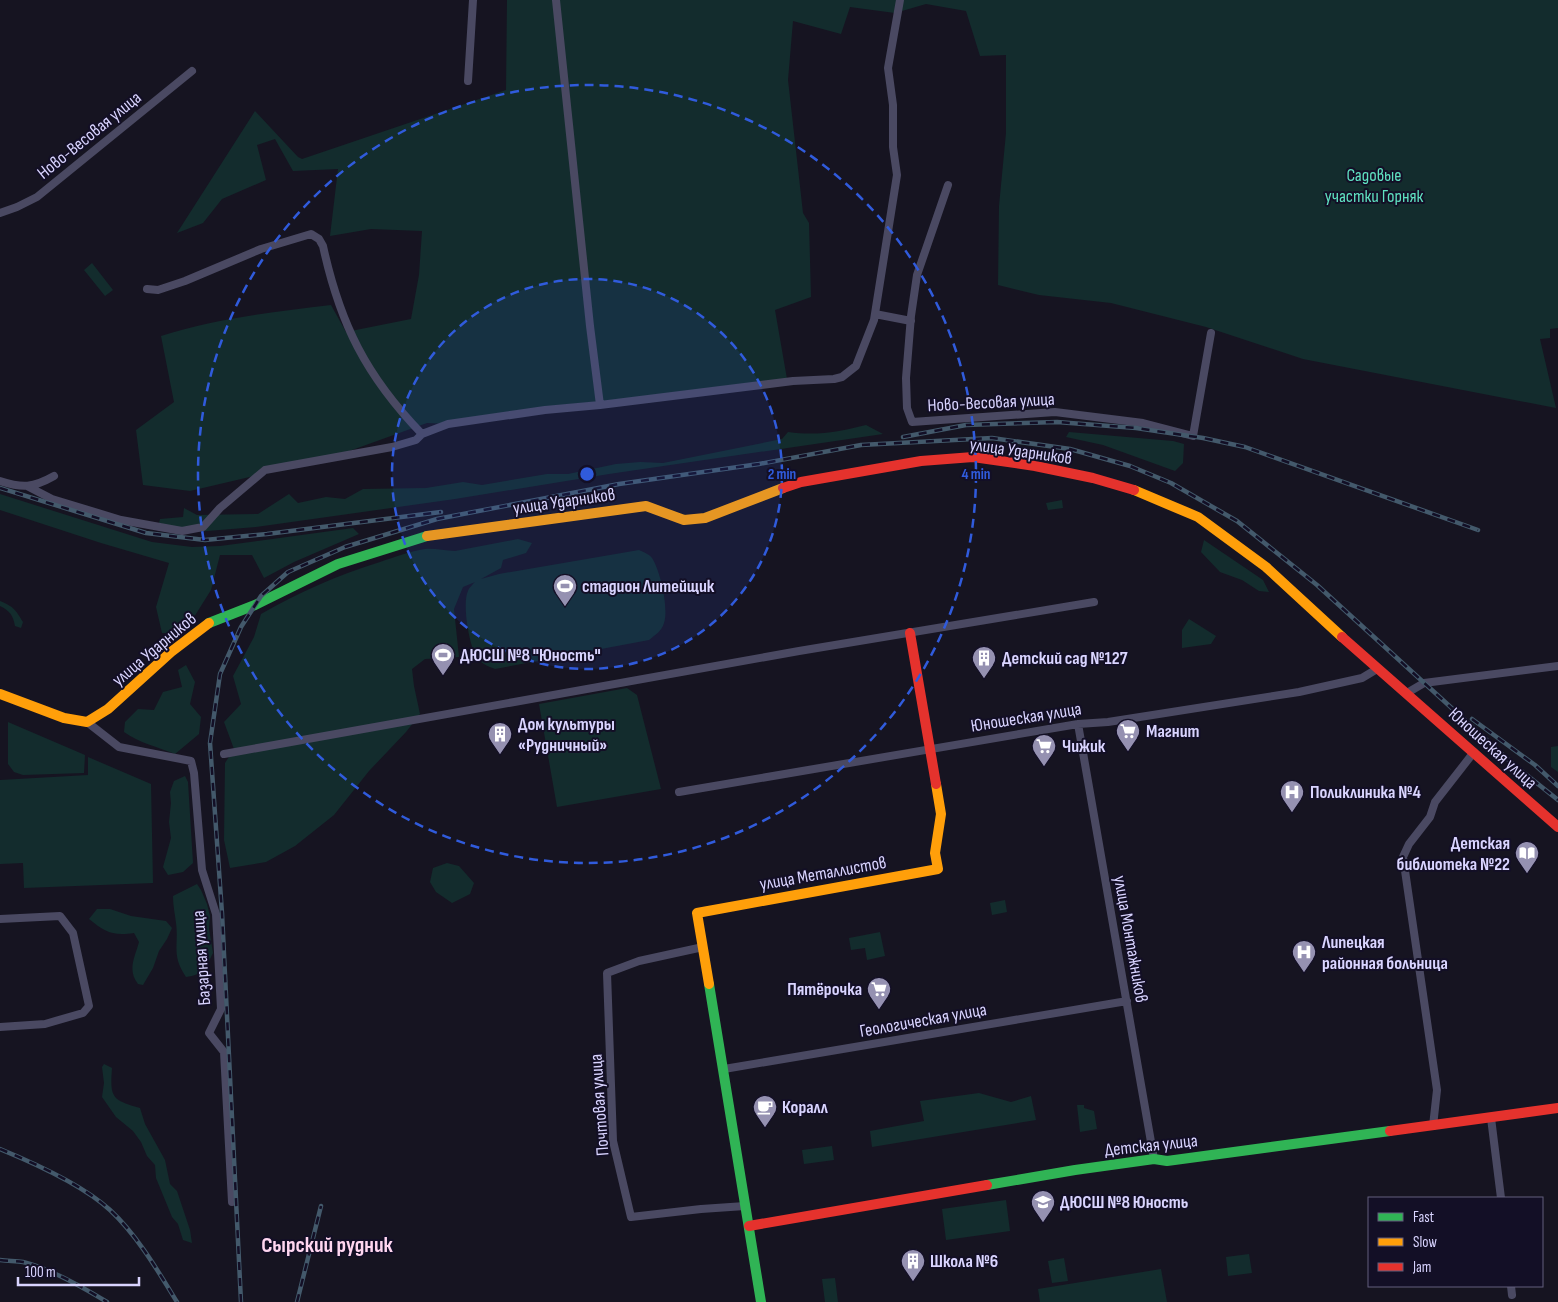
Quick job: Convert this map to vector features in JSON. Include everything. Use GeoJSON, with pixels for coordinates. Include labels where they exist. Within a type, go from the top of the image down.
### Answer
{"type":"FeatureCollection","features":[{"type":"Feature","properties":{"kind":"street"},"geometry":{"type":"LineString","coordinates":[[468,81],[474,0]]}},
{"type":"Feature","properties":{"kind":"street"},"geometry":{"type":"LineString","coordinates":[[556,0],[588,309],[600,405]]}},
{"type":"Feature","properties":{"kind":"street"},"geometry":{"type":"LineString","coordinates":[[27,486],[52,499],[121,520],[182,531],[203,527],[220,508],[265,470],[392,447],[416,440],[422,434],[448,424],[545,410],[842,377],[856,366],[875,314],[897,176],[893,147],[893,106],[888,68],[900,0]]}},
{"type":"Feature","properties":{"kind":"street","name":"Ново-Весовая улица"},"geometry":{"type":"LineString","coordinates":[[0,213],[37,197],[192,71]]}},
{"type":"Feature","properties":{"kind":"street","name":"Ново-Весовая улица"},"geometry":{"type":"LineString","coordinates":[[948,185],[917,275],[910,321],[906,378],[907,408],[912,422],[1055,412],[1143,423],[1193,436],[1211,333]]}},
{"type":"Feature","properties":{"kind":"street"},"geometry":{"type":"LineString","coordinates":[[147,289],[158,290],[167,288],[261,249],[311,234],[319,239],[323,246],[335,295],[358,350],[395,404],[422,434]]}},
{"type":"Feature","properties":{"kind":"street"},"geometry":{"type":"LineString","coordinates":[[875,314],[910,321]]}},
{"type":"Feature","properties":{"kind":"street","name":"улица Ударников"},"geometry":{"type":"LineString","coordinates":[[87,722],[108,709],[171,652],[212,621],[255,604],[338,564],[421,537],[646,506],[684,520],[705,518],[801,482],[921,461],[974,457],[1036,466],[1093,478],[1136,491],[1172,506]]}},
{"type":"Feature","properties":{"kind":"street"},"geometry":{"type":"LineString","coordinates":[[0,481],[27,486],[41,483],[54,476]]}},
{"type":"Feature","properties":{"kind":"street","name":"Юношеская улица"},"geometry":{"type":"LineString","coordinates":[[1172,506],[1198,516],[1266,567],[1377,669],[1407,693],[1558,827]]}},
{"type":"Feature","properties":{"kind":"street"},"geometry":{"type":"LineString","coordinates":[[224,754],[799,651],[1094,602]]}},
{"type":"Feature","properties":{"kind":"street"},"geometry":{"type":"LineString","coordinates":[[910,633],[930,749]]}},
{"type":"Feature","properties":{"kind":"street","name":"Юношеская улица"},"geometry":{"type":"LineString","coordinates":[[1407,693],[1424,683],[1558,666]]}},
{"type":"Feature","properties":{"kind":"street","name":"Юношеская улица"},"geometry":{"type":"LineString","coordinates":[[678,792],[1078,724],[1108,722],[1300,692],[1362,678],[1377,669]]}},
{"type":"Feature","properties":{"kind":"street"},"geometry":{"type":"LineString","coordinates":[[0,694],[64,718],[87,722]]}},
{"type":"Feature","properties":{"kind":"street","name":"Базарная улица"},"geometry":{"type":"LineString","coordinates":[[87,722],[119,747],[191,761],[194,773],[202,870],[216,914],[221,1009],[209,1033],[224,1052],[232,1202]]}},
{"type":"Feature","properties":{"kind":"street","name":"улица Монтажников"},"geometry":{"type":"LineString","coordinates":[[1078,724],[1154,1159]]}},
{"type":"Feature","properties":{"kind":"street","name":"улица Металлистов"},"geometry":{"type":"LineString","coordinates":[[702,947],[697,913],[938,869],[935,853],[940,814],[930,749]]}},
{"type":"Feature","properties":{"kind":"street"},"geometry":{"type":"LineString","coordinates":[[1433,1126],[1437,1090],[1403,857],[1409,844],[1430,817],[1435,802],[1474,752]]}},
{"type":"Feature","properties":{"kind":"street"},"geometry":{"type":"LineString","coordinates":[[0,919],[60,916],[72,933],[89,1006],[83,1013],[45,1024],[0,1027]]}},
{"type":"Feature","properties":{"kind":"street"},"geometry":{"type":"LineString","coordinates":[[702,947],[724,1069],[745,1206],[750,1226],[760,1302]]}},
{"type":"Feature","properties":{"kind":"street","name":"Почтовая улица"},"geometry":{"type":"LineString","coordinates":[[702,947],[639,961],[607,973],[614,1141],[630,1217],[745,1206]]}},
{"type":"Feature","properties":{"kind":"street","name":"Геологическая улица"},"geometry":{"type":"LineString","coordinates":[[724,1069],[1127,1001]]}},
{"type":"Feature","properties":{"kind":"street","name":"Детская улица"},"geometry":{"type":"LineString","coordinates":[[750,1226],[1075,1170],[1154,1159],[1167,1161],[1558,1108]]}},
{"type":"Feature","properties":{"kind":"street"},"geometry":{"type":"LineString","coordinates":[[1491,1118],[1501,1197]]}},
{"type":"Feature","properties":{"kind":"street"},"geometry":{"type":"LineString","coordinates":[[1511,1287],[1512,1295]]}},
{"type":"Feature","properties":{"kind":"green space","name":"Садовые участки Горняк"},"geometry":{"type":"Polygon","coordinates":[[[507,0],[1558,0],[1558,328],[1550,329],[1550,338],[1540,339],[1556,408],[1303,359],[1206,327],[1111,303],[1039,295],[998,285],[999,206],[1006,133],[1006,55],[980,56],[966,11],[926,4],[895,13],[850,7],[841,34],[793,21],[788,80],[803,213],[809,223],[811,297],[775,310],[787,379],[448,424],[427,423],[327,459],[190,491],[143,485],[136,430],[174,402],[161,336],[224,320],[331,305],[346,332],[411,319],[419,275],[422,231],[371,229],[330,236],[338,169],[293,171],[275,139],[257,145],[266,180],[222,199],[203,223],[177,233],[255,111],[302,159],[506,90],[507,0]]]}},
{"type":"Feature","properties":{"kind":"green space"},"geometry":{"type":"Polygon","coordinates":[[[92,263],[113,290],[105,296],[84,270],[92,263]]]}},
{"type":"Feature","properties":{"kind":"green space"},"geometry":{"type":"Polygon","coordinates":[[[866,425],[883,434],[609,474],[455,499],[256,527],[195,532],[159,523],[160,519],[183,517],[184,508],[197,515],[258,514],[289,494],[298,503],[326,497],[345,499],[363,489],[426,488],[463,482],[482,485],[547,474],[568,474],[616,464],[663,463],[782,439],[788,432],[827,433],[866,425]]]}},
{"type":"Feature","properties":{"kind":"green space"},"geometry":{"type":"Polygon","coordinates":[[[1069,432],[1173,441],[1184,444],[1183,463],[1175,471],[1103,445],[1066,437],[1069,432]]]}},
{"type":"Feature","properties":{"kind":"green space"},"geometry":{"type":"Polygon","coordinates":[[[0,494],[152,542],[192,547],[220,546],[353,528],[359,534],[294,562],[264,578],[252,555],[220,555],[211,590],[184,633],[162,633],[156,607],[169,563],[0,510],[0,494]]]}},
{"type":"Feature","properties":{"kind":"green space"},"geometry":{"type":"Polygon","coordinates":[[[1062,500],[1063,508],[1048,510],[1046,503],[1062,500]]]}},
{"type":"Feature","properties":{"kind":"green space"},"geometry":{"type":"Polygon","coordinates":[[[518,539],[532,543],[526,553],[503,560],[501,568],[481,579],[499,574],[639,550],[648,554],[655,564],[663,589],[665,616],[662,628],[649,640],[495,669],[480,661],[473,650],[467,624],[466,597],[470,587],[475,582],[463,587],[454,609],[459,657],[425,659],[412,669],[420,714],[406,732],[369,771],[334,815],[295,846],[266,862],[230,868],[224,840],[225,763],[234,749],[224,722],[241,704],[233,676],[254,637],[261,614],[305,591],[364,567],[408,553],[428,549],[455,551],[518,539]]]}},
{"type":"Feature","properties":{"kind":"green space"},"geometry":{"type":"Polygon","coordinates":[[[1204,540],[1263,580],[1269,592],[1259,591],[1242,580],[1220,572],[1201,552],[1204,540]]]}},
{"type":"Feature","properties":{"kind":"green space"},"geometry":{"type":"Polygon","coordinates":[[[0,601],[16,611],[23,622],[21,628],[15,626],[10,614],[0,606],[0,601]]]}},
{"type":"Feature","properties":{"kind":"green space"},"geometry":{"type":"Polygon","coordinates":[[[1189,619],[1216,636],[1211,644],[1182,648],[1182,630],[1189,619]]]}},
{"type":"Feature","properties":{"kind":"green space"},"geometry":{"type":"Polygon","coordinates":[[[186,665],[195,682],[190,704],[201,717],[199,734],[175,754],[142,742],[124,732],[125,722],[138,709],[154,710],[163,692],[182,687],[178,670],[186,665]]]}},
{"type":"Feature","properties":{"kind":"green space"},"geometry":{"type":"Polygon","coordinates":[[[627,688],[637,695],[661,789],[557,807],[539,704],[627,688]]]}},
{"type":"Feature","properties":{"kind":"green space"},"geometry":{"type":"Polygon","coordinates":[[[8,722],[85,755],[84,773],[23,775],[14,772],[8,764],[8,722]]]}},
{"type":"Feature","properties":{"kind":"green space"},"geometry":{"type":"Polygon","coordinates":[[[1558,746],[1558,772],[1551,767],[1551,747],[1558,746]]]}},
{"type":"Feature","properties":{"kind":"green space"},"geometry":{"type":"Polygon","coordinates":[[[88,757],[151,784],[153,883],[24,888],[23,863],[0,864],[0,780],[88,775],[88,757]]]}},
{"type":"Feature","properties":{"kind":"green space"},"geometry":{"type":"Polygon","coordinates":[[[185,776],[188,782],[193,863],[183,872],[168,875],[163,867],[171,838],[169,822],[170,792],[174,781],[185,776]]]}},
{"type":"Feature","properties":{"kind":"green space"},"geometry":{"type":"Polygon","coordinates":[[[447,863],[459,866],[474,883],[470,894],[452,903],[436,892],[430,882],[433,868],[447,863]]]}},
{"type":"Feature","properties":{"kind":"green space"},"geometry":{"type":"Polygon","coordinates":[[[197,884],[207,904],[210,916],[209,929],[213,953],[203,970],[186,977],[181,969],[176,950],[177,931],[173,896],[197,884]]]}},
{"type":"Feature","properties":{"kind":"green space"},"geometry":{"type":"Polygon","coordinates":[[[1005,900],[1007,912],[992,915],[990,903],[1005,900]]]}},
{"type":"Feature","properties":{"kind":"green space"},"geometry":{"type":"Polygon","coordinates":[[[97,909],[110,909],[131,916],[166,921],[172,928],[143,985],[138,984],[132,969],[139,942],[134,933],[114,933],[100,927],[89,919],[97,909]]]}},
{"type":"Feature","properties":{"kind":"green space"},"geometry":{"type":"Polygon","coordinates":[[[880,932],[885,956],[867,960],[865,948],[851,950],[849,938],[880,932]]]}},
{"type":"Feature","properties":{"kind":"green space"},"geometry":{"type":"Polygon","coordinates":[[[104,1064],[112,1068],[111,1085],[114,1096],[123,1102],[140,1108],[145,1124],[165,1160],[170,1184],[177,1191],[190,1230],[192,1243],[183,1240],[178,1224],[172,1217],[156,1178],[155,1165],[147,1156],[141,1142],[133,1131],[116,1117],[102,1097],[104,1083],[102,1067],[104,1064]]]}},
{"type":"Feature","properties":{"kind":"green space"},"geometry":{"type":"Polygon","coordinates":[[[979,1093],[1011,1102],[1031,1096],[1036,1120],[872,1147],[870,1131],[924,1121],[920,1101],[979,1093]]]}},
{"type":"Feature","properties":{"kind":"green space"},"geometry":{"type":"Polygon","coordinates":[[[1077,1105],[1084,1105],[1084,1108],[1094,1111],[1097,1129],[1080,1132],[1077,1105]]]}},
{"type":"Feature","properties":{"kind":"green space"},"geometry":{"type":"Polygon","coordinates":[[[832,1146],[834,1160],[804,1164],[802,1150],[832,1146]]]}},
{"type":"Feature","properties":{"kind":"green space"},"geometry":{"type":"Polygon","coordinates":[[[1006,1200],[1010,1231],[946,1240],[942,1209],[1006,1200]]]}},
{"type":"Feature","properties":{"kind":"green space"},"geometry":{"type":"Polygon","coordinates":[[[1249,1254],[1252,1273],[1228,1276],[1226,1257],[1249,1254]]]}},
{"type":"Feature","properties":{"kind":"green space"},"geometry":{"type":"Polygon","coordinates":[[[1064,1258],[1068,1281],[1052,1283],[1048,1261],[1064,1258]]]}},
{"type":"Feature","properties":{"kind":"green space"},"geometry":{"type":"Polygon","coordinates":[[[1161,1269],[1167,1302],[1040,1302],[1038,1289],[1161,1269]]]}},
{"type":"Feature","properties":{"kind":"green space"},"geometry":{"type":"Polygon","coordinates":[[[835,1278],[838,1302],[825,1302],[822,1279],[835,1278]]]}},
{"type":"Feature","properties":{"kind":"railway"},"geometry":{"type":"LineString","coordinates":[[903,437],[966,425],[1057,422],[1136,428],[1203,438],[1245,447],[1478,530]]}},
{"type":"Feature","properties":{"kind":"railway"},"geometry":{"type":"LineString","coordinates":[[241,1302],[222,913],[210,743],[220,674],[241,627],[261,596],[288,572],[345,547],[437,519],[619,484],[759,464],[861,445],[992,438],[1070,449],[1130,466],[1171,483],[1237,521],[1317,585],[1514,765],[1558,800]]}},
{"type":"Feature","properties":{"kind":"railway"},"geometry":{"type":"LineString","coordinates":[[0,488],[146,533],[205,540],[441,512]]}},
{"type":"Feature","properties":{"kind":"railway"},"geometry":{"type":"LineString","coordinates":[[1472,719],[1535,765],[1558,786]]}},
{"type":"Feature","properties":{"kind":"railway"},"geometry":{"type":"LineString","coordinates":[[0,1149],[72,1183],[110,1210],[138,1242],[177,1302]]}},
{"type":"Feature","properties":{"kind":"railway"},"geometry":{"type":"LineString","coordinates":[[297,1302],[321,1206]]}},
{"type":"Feature","properties":{"kind":"railway"},"geometry":{"type":"LineString","coordinates":[[0,1260],[23,1262],[44,1269],[107,1302]]}},
{"type":"Feature","properties":{"kind":"traffic: fast"},"geometry":{"type":"LineString","coordinates":[[209,623],[255,605],[338,564],[427,536]]}},
{"type":"Feature","properties":{"kind":"traffic: fast"},"geometry":{"type":"LineString","coordinates":[[709,984],[761,1302]]}},
{"type":"Feature","properties":{"kind":"traffic: fast"},"geometry":{"type":"LineString","coordinates":[[987,1185],[1154,1159],[1167,1161],[1390,1131]]}},
{"type":"Feature","properties":{"kind":"traffic: slow"},"geometry":{"type":"LineString","coordinates":[[427,536],[646,506],[684,520],[705,518],[783,488]]}},
{"type":"Feature","properties":{"kind":"traffic: slow"},"geometry":{"type":"LineString","coordinates":[[1134,490],[1198,517],[1266,567],[1342,637]]}},
{"type":"Feature","properties":{"kind":"traffic: slow"},"geometry":{"type":"LineString","coordinates":[[0,694],[64,718],[87,722],[108,709],[171,652],[209,623]]}},
{"type":"Feature","properties":{"kind":"traffic: slow"},"geometry":{"type":"LineString","coordinates":[[709,984],[697,913],[938,869],[935,853],[941,814],[936,784]]}},
{"type":"Feature","properties":{"kind":"traffic: jam"},"geometry":{"type":"LineString","coordinates":[[783,488],[801,482],[921,461],[973,457],[1035,466],[1093,478],[1134,490]]}},
{"type":"Feature","properties":{"kind":"traffic: jam"},"geometry":{"type":"LineString","coordinates":[[910,633],[936,784]]}},
{"type":"Feature","properties":{"kind":"traffic: jam"},"geometry":{"type":"LineString","coordinates":[[1342,637],[1558,827]]}},
{"type":"Feature","properties":{"kind":"traffic: jam"},"geometry":{"type":"LineString","coordinates":[[1390,1131],[1558,1108]]}},
{"type":"Feature","properties":{"kind":"traffic: jam"},"geometry":{"type":"LineString","coordinates":[[749,1226],[987,1185]]}},
{"type":"Feature","properties":{"kind":"place","name":"стадион Литейщик"},"geometry":{"type":"Point","coordinates":[565,607]}},
{"type":"Feature","properties":{"kind":"place","name":"ДЮСШ №8 \"Юность\""},"geometry":{"type":"Point","coordinates":[443,676]}},
{"type":"Feature","properties":{"kind":"place","name":"Детский сад №127"},"geometry":{"type":"Point","coordinates":[984,679]}},
{"type":"Feature","properties":{"kind":"place","name":"Магнит"},"geometry":{"type":"Point","coordinates":[1128,752]}},
{"type":"Feature","properties":{"kind":"place","name":"Дом культуры «Рудничный»"},"geometry":{"type":"Point","coordinates":[500,755]}},
{"type":"Feature","properties":{"kind":"place","name":"Чижик"},"geometry":{"type":"Point","coordinates":[1044,767]}},
{"type":"Feature","properties":{"kind":"place","name":"Поликлиника №4"},"geometry":{"type":"Point","coordinates":[1292,813]}},
{"type":"Feature","properties":{"kind":"place","name":"Детская библиотека №22"},"geometry":{"type":"Point","coordinates":[1527,874]}},
{"type":"Feature","properties":{"kind":"place","name":"Липецкая районная больница"},"geometry":{"type":"Point","coordinates":[1304,973]}},
{"type":"Feature","properties":{"kind":"place","name":"Пятёрочка"},"geometry":{"type":"Point","coordinates":[879,1010]}},
{"type":"Feature","properties":{"kind":"place","name":"Коралл"},"geometry":{"type":"Point","coordinates":[765,1128]}},
{"type":"Feature","properties":{"kind":"place","name":"ДЮСШ №8 Юность"},"geometry":{"type":"Point","coordinates":[1043,1223]}},
{"type":"Feature","properties":{"kind":"place","name":"Школа №6"},"geometry":{"type":"Point","coordinates":[913,1282]}},
{"type":"Feature","properties":{"kind":"district","name":"Сырский рудник"},"geometry":{"type":"Point","coordinates":[327,1244]}}]}
